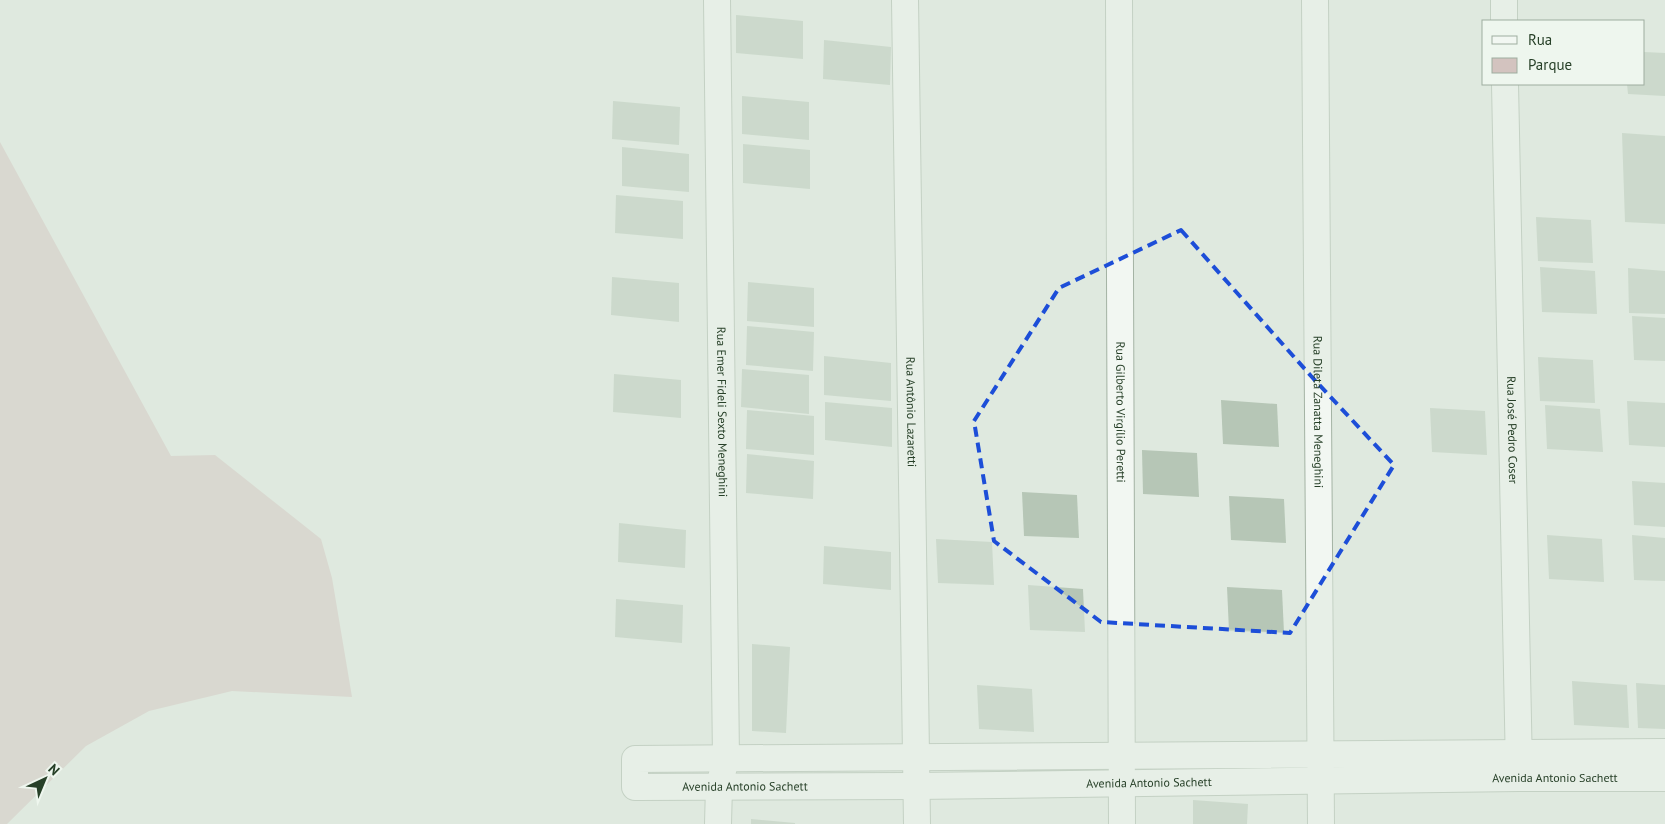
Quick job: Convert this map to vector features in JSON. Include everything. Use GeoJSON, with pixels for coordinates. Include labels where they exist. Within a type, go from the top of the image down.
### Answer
{"type":"FeatureCollection","features":[{"type":"Feature","properties":{"kind":"street","name":"Rua Emer Fideli Sexto Meneghini"},"geometry":{"type":"LineString","coordinates":[[717,0],[726,759],[719,786],[718,824]]}},
{"type":"Feature","properties":{"kind":"street","name":"Rua Antônio Lazaretti"},"geometry":{"type":"LineString","coordinates":[[905,0],[917,824]]}},
{"type":"Feature","properties":{"kind":"street","name":"Rua Gilberto Virgílio Peretti"},"geometry":{"type":"LineString","coordinates":[[1119,0],[1122,824]]}},
{"type":"Feature","properties":{"kind":"street","name":"Rua Dileta Zanatta Meneghini"},"geometry":{"type":"LineString","coordinates":[[1315,0],[1321,824]]}},
{"type":"Feature","properties":{"kind":"street"},"geometry":{"type":"LineString","coordinates":[[1504,0],[1504,20]]}},
{"type":"Feature","properties":{"kind":"street","name":"Rua José Pedro Coser"},"geometry":{"type":"LineString","coordinates":[[1505,85],[1519,778]]}},
{"type":"Feature","properties":{"kind":"street","name":"Avenida Antonio Sachett"},"geometry":{"type":"LineString","coordinates":[[1665,752],[635,759],[635,787],[1665,778]]}},
{"type":"Feature","properties":{"kind":"highlighted area"},"geometry":{"type":"Polygon","coordinates":[[[1181,230],[1311,376],[1394,465],[1290,633],[1101,622],[994,541],[974,421],[1059,288],[1181,230]]]}},
{"type":"Feature","properties":{"kind":"green space"},"geometry":{"type":"Polygon","coordinates":[[[0,142],[171,456],[215,455],[321,539],[332,578],[352,697],[232,691],[149,711],[86,746],[7,824],[0,824],[0,142]]]}},
{"type":"Feature","properties":{"kind":"building"},"geometry":{"type":"Polygon","coordinates":[[[736,15],[803,21],[803,59],[736,53],[736,15]]]}},
{"type":"Feature","properties":{"kind":"building"},"geometry":{"type":"Polygon","coordinates":[[[824,40],[891,47],[890,85],[823,79],[824,40]]]}},
{"type":"Feature","properties":{"kind":"building"},"geometry":{"type":"Polygon","coordinates":[[[1645,52],[1665,53],[1665,96],[1628,94],[1627,85],[1645,85],[1645,52]]]}},
{"type":"Feature","properties":{"kind":"building"},"geometry":{"type":"Polygon","coordinates":[[[742,96],[809,102],[809,140],[742,134],[742,96]]]}},
{"type":"Feature","properties":{"kind":"building"},"geometry":{"type":"Polygon","coordinates":[[[613,101],[680,107],[679,145],[612,139],[613,101]]]}},
{"type":"Feature","properties":{"kind":"building"},"geometry":{"type":"Polygon","coordinates":[[[1622,133],[1665,136],[1665,224],[1625,222],[1622,133]]]}},
{"type":"Feature","properties":{"kind":"building"},"geometry":{"type":"Polygon","coordinates":[[[743,144],[810,150],[810,189],[743,183],[743,144]]]}},
{"type":"Feature","properties":{"kind":"building"},"geometry":{"type":"Polygon","coordinates":[[[622,147],[689,154],[689,192],[622,186],[622,147]]]}},
{"type":"Feature","properties":{"kind":"building"},"geometry":{"type":"Polygon","coordinates":[[[616,195],[683,201],[683,239],[615,233],[616,195]]]}},
{"type":"Feature","properties":{"kind":"building"},"geometry":{"type":"Polygon","coordinates":[[[1536,217],[1591,220],[1593,263],[1538,261],[1536,217]]]}},
{"type":"Feature","properties":{"kind":"building"},"geometry":{"type":"Polygon","coordinates":[[[1540,267],[1595,271],[1597,314],[1542,312],[1540,267]]]}},
{"type":"Feature","properties":{"kind":"building"},"geometry":{"type":"Polygon","coordinates":[[[1628,268],[1665,271],[1665,314],[1629,313],[1628,268]]]}},
{"type":"Feature","properties":{"kind":"building"},"geometry":{"type":"Polygon","coordinates":[[[612,277],[679,283],[679,322],[611,315],[612,277]]]}},
{"type":"Feature","properties":{"kind":"building"},"geometry":{"type":"Polygon","coordinates":[[[748,282],[814,288],[814,327],[747,321],[748,282]]]}},
{"type":"Feature","properties":{"kind":"building"},"geometry":{"type":"Polygon","coordinates":[[[1632,316],[1665,318],[1665,361],[1634,360],[1632,316]]]}},
{"type":"Feature","properties":{"kind":"building"},"geometry":{"type":"Polygon","coordinates":[[[747,326],[814,332],[813,371],[746,365],[747,326]]]}},
{"type":"Feature","properties":{"kind":"building"},"geometry":{"type":"Polygon","coordinates":[[[824,356],[891,363],[891,401],[824,395],[824,356]]]}},
{"type":"Feature","properties":{"kind":"building"},"geometry":{"type":"Polygon","coordinates":[[[1538,357],[1593,360],[1595,403],[1540,401],[1538,357]]]}},
{"type":"Feature","properties":{"kind":"building"},"geometry":{"type":"Polygon","coordinates":[[[742,369],[809,375],[809,414],[741,407],[742,369]]]}},
{"type":"Feature","properties":{"kind":"building"},"geometry":{"type":"Polygon","coordinates":[[[614,374],[681,380],[681,418],[613,412],[614,374]]]}},
{"type":"Feature","properties":{"kind":"building"},"geometry":{"type":"Polygon","coordinates":[[[1221,400],[1277,404],[1279,447],[1223,444],[1221,400]]]}},
{"type":"Feature","properties":{"kind":"building"},"geometry":{"type":"Polygon","coordinates":[[[1627,401],[1665,403],[1665,447],[1629,445],[1627,401]]]}},
{"type":"Feature","properties":{"kind":"building"},"geometry":{"type":"Polygon","coordinates":[[[825,402],[892,408],[892,447],[825,440],[825,402]]]}},
{"type":"Feature","properties":{"kind":"building"},"geometry":{"type":"Polygon","coordinates":[[[1545,405],[1600,409],[1603,452],[1547,449],[1545,405]]]}},
{"type":"Feature","properties":{"kind":"building"},"geometry":{"type":"Polygon","coordinates":[[[1430,408],[1485,411],[1487,455],[1432,452],[1430,408]]]}},
{"type":"Feature","properties":{"kind":"building"},"geometry":{"type":"Polygon","coordinates":[[[747,410],[814,416],[814,455],[746,449],[747,410]]]}},
{"type":"Feature","properties":{"kind":"building"},"geometry":{"type":"Polygon","coordinates":[[[1142,450],[1197,453],[1199,497],[1143,494],[1142,450]]]}},
{"type":"Feature","properties":{"kind":"building"},"geometry":{"type":"Polygon","coordinates":[[[747,454],[814,461],[813,499],[746,493],[747,454]]]}},
{"type":"Feature","properties":{"kind":"building"},"geometry":{"type":"Polygon","coordinates":[[[1632,481],[1665,483],[1665,527],[1634,525],[1632,481]]]}},
{"type":"Feature","properties":{"kind":"building"},"geometry":{"type":"Polygon","coordinates":[[[1022,492],[1077,495],[1079,538],[1024,536],[1022,492]]]}},
{"type":"Feature","properties":{"kind":"building"},"geometry":{"type":"Polygon","coordinates":[[[1229,496],[1284,499],[1286,543],[1231,540],[1229,496]]]}},
{"type":"Feature","properties":{"kind":"building"},"geometry":{"type":"Polygon","coordinates":[[[619,523],[686,530],[685,568],[618,562],[619,523]]]}},
{"type":"Feature","properties":{"kind":"building"},"geometry":{"type":"Polygon","coordinates":[[[1547,535],[1602,539],[1604,582],[1549,579],[1547,535]]]}},
{"type":"Feature","properties":{"kind":"building"},"geometry":{"type":"Polygon","coordinates":[[[1632,535],[1665,538],[1665,581],[1634,580],[1632,535]]]}},
{"type":"Feature","properties":{"kind":"building"},"geometry":{"type":"Polygon","coordinates":[[[936,539],[992,542],[994,585],[938,583],[936,539]]]}},
{"type":"Feature","properties":{"kind":"building"},"geometry":{"type":"Polygon","coordinates":[[[824,546],[891,552],[891,590],[823,584],[824,546]]]}},
{"type":"Feature","properties":{"kind":"building"},"geometry":{"type":"Polygon","coordinates":[[[1028,585],[1083,589],[1085,632],[1030,630],[1028,585]]]}},
{"type":"Feature","properties":{"kind":"building"},"geometry":{"type":"Polygon","coordinates":[[[1227,587],[1282,590],[1284,633],[1229,631],[1227,587]]]}},
{"type":"Feature","properties":{"kind":"building"},"geometry":{"type":"Polygon","coordinates":[[[616,599],[683,605],[682,643],[615,637],[616,599]]]}},
{"type":"Feature","properties":{"kind":"building"},"geometry":{"type":"Polygon","coordinates":[[[752,644],[790,647],[786,733],[752,731],[752,644]]]}},
{"type":"Feature","properties":{"kind":"building"},"geometry":{"type":"Polygon","coordinates":[[[1572,681],[1627,685],[1629,728],[1574,725],[1572,681]]]}},
{"type":"Feature","properties":{"kind":"building"},"geometry":{"type":"Polygon","coordinates":[[[1636,683],[1665,685],[1665,729],[1638,728],[1636,683]]]}},
{"type":"Feature","properties":{"kind":"building"},"geometry":{"type":"Polygon","coordinates":[[[977,685],[1032,689],[1034,732],[979,729],[977,685]]]}},
{"type":"Feature","properties":{"kind":"building"},"geometry":{"type":"Polygon","coordinates":[[[1193,800],[1248,804],[1247,824],[1193,824],[1193,800]]]}},
{"type":"Feature","properties":{"kind":"building"},"geometry":{"type":"Polygon","coordinates":[[[751,819],[795,823],[795,824],[751,824],[751,819]]]}}]}
